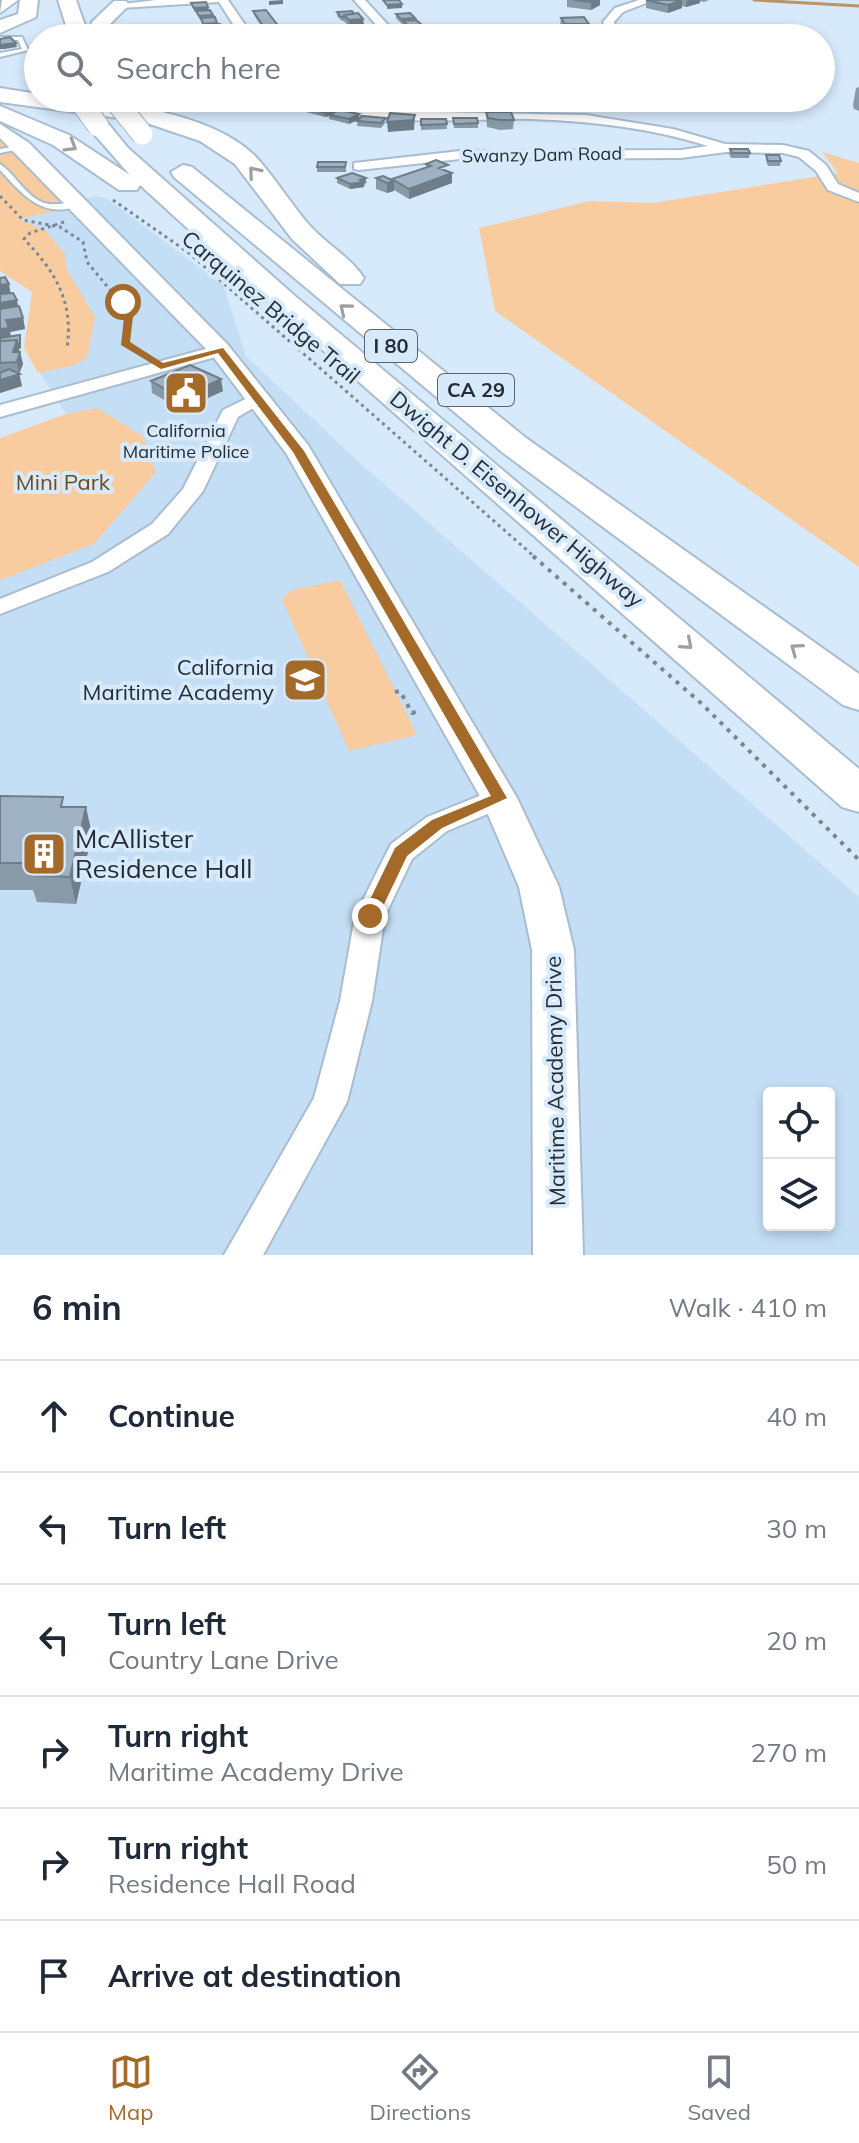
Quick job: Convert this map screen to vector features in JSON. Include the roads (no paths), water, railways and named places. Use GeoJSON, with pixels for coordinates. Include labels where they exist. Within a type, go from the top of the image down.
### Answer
{"type":"FeatureCollection","features":[{"type":"Feature","properties":{"kind":"highway"},"geometry":{"type":"LineString","coordinates":[[0,28],[27,17],[29,0]]}},
{"type":"Feature","properties":{"kind":"highway"},"geometry":{"type":"LineString","coordinates":[[40,0],[44,24]]}},
{"type":"Feature","properties":{"kind":"highway"},"geometry":{"type":"LineString","coordinates":[[67,0],[75,24]]}},
{"type":"Feature","properties":{"kind":"highway"},"geometry":{"type":"LineString","coordinates":[[101,24],[119,2]]}},
{"type":"Feature","properties":{"kind":"highway"},"geometry":{"type":"LineString","coordinates":[[0,28],[24,31]]}},
{"type":"Feature","properties":{"kind":"highway","name":"CA 29"},"geometry":{"type":"LineString","coordinates":[[0,95],[24,98]]}},
{"type":"Feature","properties":{"kind":"highway","name":"Dwight D. Eisenhower Highway"},"geometry":{"type":"LineString","coordinates":[[88,112],[120,153],[239,259],[859,795]]}},
{"type":"Feature","properties":{"kind":"highway","name":"CA 29"},"geometry":{"type":"LineString","coordinates":[[122,112],[188,128],[228,147],[244,159],[323,253],[651,544]]}},
{"type":"Feature","properties":{"kind":"highway","name":"Dwight D. Eisenhower Highway"},"geometry":{"type":"LineString","coordinates":[[124,112],[142,134],[192,181],[514,445],[859,695]]}},
{"type":"Feature","properties":{"kind":"highway"},"geometry":{"type":"LineString","coordinates":[[0,113],[75,149],[239,259]]}},
{"type":"Feature","properties":{"kind":"street"},"geometry":{"type":"LineString","coordinates":[[0,9],[11,0]]}},
{"type":"Feature","properties":{"kind":"street"},"geometry":{"type":"LineString","coordinates":[[119,2],[220,0],[238,24]]}},
{"type":"Feature","properties":{"kind":"street"},"geometry":{"type":"LineString","coordinates":[[359,0],[381,24]]}},
{"type":"Feature","properties":{"kind":"street"},"geometry":{"type":"LineString","coordinates":[[609,24],[612,14],[649,0]]}},
{"type":"Feature","properties":{"kind":"street"},"geometry":{"type":"LineString","coordinates":[[373,112],[567,118],[673,133],[726,148],[783,149],[804,154],[821,168],[833,187],[859,198]]}},
{"type":"Feature","properties":{"kind":"street","name":"Maritime Academy Drive"},"geometry":{"type":"LineString","coordinates":[[0,129],[23,147],[220,350],[298,451],[499,798],[539,887],[553,950],[558,1255]]}},
{"type":"Feature","properties":{"kind":"street","name":"Swanzy Dam Road"},"geometry":{"type":"LineString","coordinates":[[359,166],[460,155],[681,154],[726,148]]}},
{"type":"Feature","properties":{"kind":"street"},"geometry":{"type":"LineString","coordinates":[[0,411],[220,350]]}},
{"type":"Feature","properties":{"kind":"street"},"geometry":{"type":"LineString","coordinates":[[0,607],[100,567],[160,529],[192,491],[230,414],[258,399]]}},
{"type":"Feature","properties":{"kind":"street"},"geometry":{"type":"LineString","coordinates":[[243,1255],[330,1102],[356,1001],[370,916],[401,852],[437,824],[499,798]]}},
{"type":"Feature","properties":{"kind":"lane"},"geometry":{"type":"LineString","coordinates":[[0,39],[20,38],[24,48]]}},
{"type":"Feature","properties":{"kind":"lane"},"geometry":{"type":"LineString","coordinates":[[0,55],[24,50]]}},
{"type":"Feature","properties":{"kind":"lane"},"geometry":{"type":"LineString","coordinates":[[0,151],[23,147]]}},
{"type":"Feature","properties":{"kind":"lane"},"geometry":{"type":"LineString","coordinates":[[0,166],[38,205],[56,208],[81,206]]}},
{"type":"Feature","properties":{"kind":"waterway"},"geometry":{"type":"LineString","coordinates":[[754,0],[859,6]]}},
{"type":"Feature","properties":{"kind":"place","name":"California Maritime Police"},"geometry":{"type":"Point","coordinates":[186,393]}},
{"type":"Feature","properties":{"kind":"place","name":"California Maritime Academy"},"geometry":{"type":"Point","coordinates":[305,680]}},
{"type":"Feature","properties":{"kind":"place","name":"McAllister Residence Hall"},"geometry":{"type":"Point","coordinates":[44,854]}},
{"type":"Feature","properties":{"kind":"park label","name":"Mini Park"},"geometry":{"type":"Point","coordinates":[63,482]}}]}
